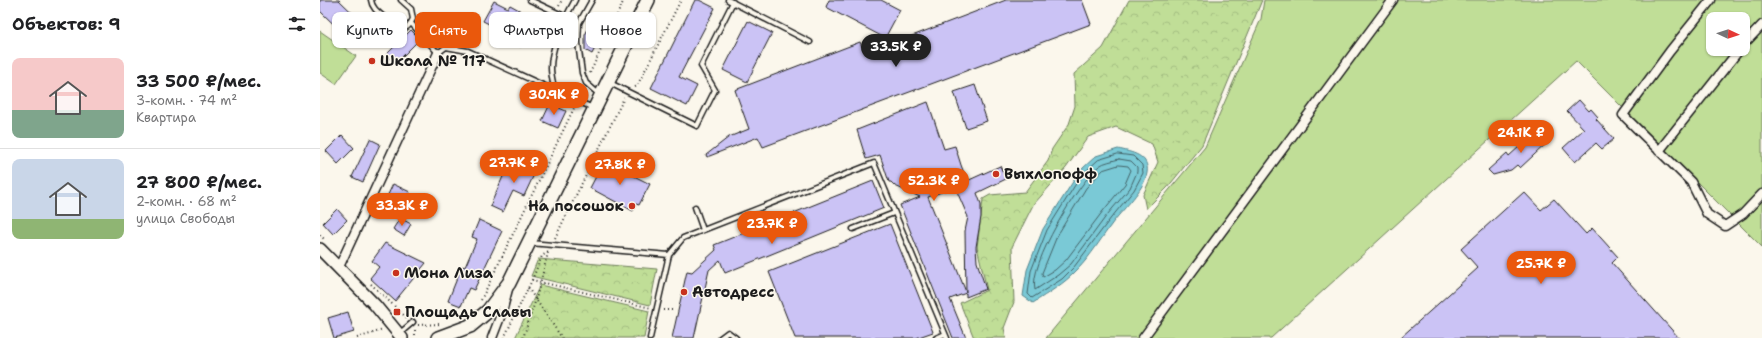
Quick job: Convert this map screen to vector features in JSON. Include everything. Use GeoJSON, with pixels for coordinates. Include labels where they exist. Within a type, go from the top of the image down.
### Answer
{"type":"FeatureCollection","features":[{"type":"Feature","properties":{"kind":"main road"},"geometry":{"type":"LineString","coordinates":[[438,338],[470,326],[488,311],[509,283],[648,0]]}},
{"type":"Feature","properties":{"kind":"street"},"geometry":{"type":"LineString","coordinates":[[1143,338],[1393,0]]}},
{"type":"Feature","properties":{"kind":"street"},"geometry":{"type":"LineString","coordinates":[[1711,0],[1670,51],[1623,115],[1691,182],[1707,214],[1725,226],[1743,214],[1762,194]]}},
{"type":"Feature","properties":{"kind":"street"},"geometry":{"type":"LineString","coordinates":[[1750,37],[1762,24]]}},
{"type":"Feature","properties":{"kind":"street"},"geometry":{"type":"LineString","coordinates":[[339,267],[438,53]]}},
{"type":"Feature","properties":{"kind":"street"},"geometry":{"type":"LineString","coordinates":[[1659,150],[1734,56]]}},
{"type":"Feature","properties":{"kind":"street"},"geometry":{"type":"LineString","coordinates":[[320,248],[375,304],[401,336]]}},
{"type":"Feature","properties":{"kind":"street"},"geometry":{"type":"LineString","coordinates":[[492,338],[502,312],[509,283]]}},
{"type":"Feature","properties":{"kind":"lane"},"geometry":{"type":"LineString","coordinates":[[371,0],[374,8],[395,28],[406,28],[411,23],[413,14],[401,0]]}},
{"type":"Feature","properties":{"kind":"lane"},"geometry":{"type":"LineString","coordinates":[[530,0],[555,12]]}},
{"type":"Feature","properties":{"kind":"lane"},"geometry":{"type":"LineString","coordinates":[[569,12],[575,0]]}},
{"type":"Feature","properties":{"kind":"lane"},"geometry":{"type":"LineString","coordinates":[[592,0],[579,23],[578,43],[582,73],[586,83],[600,96]]}},
{"type":"Feature","properties":{"kind":"lane"},"geometry":{"type":"LineString","coordinates":[[728,0],[810,42]]}},
{"type":"Feature","properties":{"kind":"lane"},"geometry":{"type":"LineString","coordinates":[[608,82],[697,126],[715,90],[701,66],[733,2]]}},
{"type":"Feature","properties":{"kind":"lane"},"geometry":{"type":"LineString","coordinates":[[411,23],[438,53],[446,46],[468,51],[554,89],[594,109]]}},
{"type":"Feature","properties":{"kind":"lane"},"geometry":{"type":"LineString","coordinates":[[554,89],[551,66],[555,48]]}},
{"type":"Feature","properties":{"kind":"lane"},"geometry":{"type":"LineString","coordinates":[[650,338],[669,255],[683,238],[874,164],[946,336],[936,338]]}},
{"type":"Feature","properties":{"kind":"lane"},"geometry":{"type":"LineString","coordinates":[[696,207],[703,230]]}},
{"type":"Feature","properties":{"kind":"lane"},"geometry":{"type":"LineString","coordinates":[[853,229],[894,212]]}},
{"type":"Feature","properties":{"kind":"lane"},"geometry":{"type":"LineString","coordinates":[[528,243],[669,255]]}},
{"type":"Feature","properties":{"kind":"lane"},"geometry":{"type":"LineString","coordinates":[[401,336],[413,322]]}},
{"type":"Feature","properties":{"kind":"lane"},"geometry":{"type":"LineString","coordinates":[[720,338],[728,332],[736,338]]}},
{"type":"Feature","properties":{"kind":"path"},"geometry":{"type":"LineString","coordinates":[[586,83],[624,0]]}},
{"type":"Feature","properties":{"kind":"path"},"geometry":{"type":"LineString","coordinates":[[552,245],[628,91],[637,86],[681,0]]}},
{"type":"Feature","properties":{"kind":"path"},"geometry":{"type":"LineString","coordinates":[[480,302],[577,101]]}},
{"type":"Feature","properties":{"kind":"path"},"geometry":{"type":"LineString","coordinates":[[504,338],[542,256],[548,252],[541,282],[523,338]]}},
{"type":"Feature","properties":{"kind":"path"},"geometry":{"type":"LineString","coordinates":[[532,280],[656,310],[673,310]]}},
{"type":"Feature","properties":{"kind":"path"},"geometry":{"type":"LineString","coordinates":[[374,287],[413,322]]}},
{"type":"Feature","properties":{"kind":"path"},"geometry":{"type":"LineString","coordinates":[[528,288],[562,338]]}},
{"type":"Feature","properties":{"kind":"path"},"geometry":{"type":"LineString","coordinates":[[415,338],[414,325],[442,324],[447,321]]}},
{"type":"Feature","properties":{"kind":"green space"},"geometry":{"type":"Polygon","coordinates":[[[1129,0],[1262,0],[1202,145],[1167,188],[1146,209],[1143,195],[1158,162],[1152,144],[1116,127],[1088,137],[1066,168],[1033,205],[1012,247],[1014,302],[1004,328],[1006,338],[974,338],[960,303],[987,290],[977,247],[983,199],[990,195],[1025,192],[1048,161],[1052,149],[1069,124],[1075,106],[1074,74],[1103,48],[1129,0]]]}},
{"type":"Feature","properties":{"kind":"green space"},"geometry":{"type":"Polygon","coordinates":[[[1264,0],[1762,0],[1762,247],[1576,61],[1271,338],[1046,338],[1205,147],[1261,19],[1264,0]]]}},
{"type":"Feature","properties":{"kind":"green space"},"geometry":{"type":"Polygon","coordinates":[[[320,31],[332,39],[332,48],[344,48],[356,56],[336,84],[320,73],[320,31]]]}},
{"type":"Feature","properties":{"kind":"green space"},"geometry":{"type":"Polygon","coordinates":[[[538,259],[657,269],[650,305],[531,276],[538,259]]]}},
{"type":"Feature","properties":{"kind":"green space","name":"Площадь Славы"},"geometry":{"type":"Polygon","coordinates":[[[540,285],[649,311],[644,338],[515,338],[540,285]]]}},
{"type":"Feature","properties":{"kind":"water"},"geometry":{"type":"Polygon","coordinates":[[[1118,149],[1134,153],[1143,158],[1146,162],[1147,173],[1142,186],[1082,265],[1061,284],[1033,303],[1023,296],[1027,270],[1043,229],[1083,168],[1096,156],[1118,149]]]}},
{"type":"Feature","properties":{"kind":"building"},"geometry":{"type":"Polygon","coordinates":[[[320,0],[339,0],[351,12],[332,12],[332,23],[320,11],[320,0]]]}},
{"type":"Feature","properties":{"kind":"building"},"geometry":{"type":"Polygon","coordinates":[[[695,0],[699,0],[715,8],[679,77],[697,86],[687,106],[651,88],[695,0]]]}},
{"type":"Feature","properties":{"kind":"building"},"geometry":{"type":"Polygon","coordinates":[[[829,0],[881,0],[900,10],[885,38],[826,7],[829,0]]]}},
{"type":"Feature","properties":{"kind":"building"},"geometry":{"type":"Polygon","coordinates":[[[1006,0],[1082,0],[1091,24],[763,147],[758,137],[707,157],[706,155],[729,137],[749,129],[735,90],[860,42],[865,54],[1006,0]]]}},
{"type":"Feature","properties":{"kind":"building"},"geometry":{"type":"Polygon","coordinates":[[[494,1],[508,8],[510,5],[521,11],[489,12],[489,24],[483,21],[494,1]]]}},
{"type":"Feature","properties":{"kind":"building"},"geometry":{"type":"Polygon","coordinates":[[[748,21],[772,33],[747,82],[723,70],[748,21]]]}},
{"type":"Feature","properties":{"kind":"building"},"geometry":{"type":"Polygon","coordinates":[[[411,30],[415,34],[415,44],[395,64],[386,55],[393,48],[407,48],[407,34],[411,30]]]}},
{"type":"Feature","properties":{"kind":"building"},"geometry":{"type":"Polygon","coordinates":[[[586,33],[586,48],[595,48],[592,54],[585,50],[586,33]]]}},
{"type":"Feature","properties":{"kind":"building"},"geometry":{"type":"Polygon","coordinates":[[[975,85],[987,121],[966,128],[954,92],[975,85]]]}},
{"type":"Feature","properties":{"kind":"building"},"geometry":{"type":"Polygon","coordinates":[[[1579,100],[1589,111],[1591,109],[1598,117],[1596,119],[1614,139],[1602,149],[1596,143],[1575,162],[1563,148],[1584,129],[1567,111],[1579,100]]]}},
{"type":"Feature","properties":{"kind":"building"},"geometry":{"type":"Polygon","coordinates":[[[928,102],[944,149],[955,146],[967,181],[1000,166],[1006,179],[977,193],[981,204],[981,217],[976,247],[977,262],[986,289],[966,297],[966,293],[950,299],[966,338],[953,338],[900,205],[920,197],[889,182],[880,155],[866,159],[857,130],[928,102]],[[955,187],[928,197],[966,292],[965,231],[968,217],[955,187]]]}},
{"type":"Feature","properties":{"kind":"building"},"geometry":{"type":"Polygon","coordinates":[[[550,104],[566,111],[558,128],[542,121],[550,104]]]}},
{"type":"Feature","properties":{"kind":"building"},"geometry":{"type":"Polygon","coordinates":[[[1541,127],[1547,133],[1543,136],[1548,142],[1520,168],[1517,165],[1511,170],[1493,175],[1488,170],[1507,153],[1509,156],[1541,127]]]}},
{"type":"Feature","properties":{"kind":"building"},"geometry":{"type":"Polygon","coordinates":[[[342,135],[354,148],[338,164],[326,151],[342,135]]]}},
{"type":"Feature","properties":{"kind":"building"},"geometry":{"type":"Polygon","coordinates":[[[370,139],[380,144],[363,182],[352,177],[370,139]]]}},
{"type":"Feature","properties":{"kind":"building"},"geometry":{"type":"Polygon","coordinates":[[[520,158],[538,166],[524,196],[513,191],[503,212],[490,206],[505,172],[512,175],[520,158]]]}},
{"type":"Feature","properties":{"kind":"building"},"geometry":{"type":"Polygon","coordinates":[[[604,161],[650,184],[639,205],[636,204],[633,211],[590,188],[604,161]]]}},
{"type":"Feature","properties":{"kind":"building"},"geometry":{"type":"Polygon","coordinates":[[[873,181],[884,208],[725,273],[720,260],[709,270],[694,338],[672,338],[687,271],[692,272],[716,250],[714,245],[873,181]]]}},
{"type":"Feature","properties":{"kind":"building"},"geometry":{"type":"Polygon","coordinates":[[[393,184],[410,192],[403,207],[386,199],[393,184]]]}},
{"type":"Feature","properties":{"kind":"building"},"geometry":{"type":"Polygon","coordinates":[[[1524,192],[1541,210],[1554,199],[1586,234],[1592,228],[1618,257],[1612,263],[1679,338],[1400,338],[1478,268],[1461,249],[1524,192]]]}},
{"type":"Feature","properties":{"kind":"building"},"geometry":{"type":"Polygon","coordinates":[[[337,209],[347,220],[333,234],[323,223],[337,209]]]}},
{"type":"Feature","properties":{"kind":"building"},"geometry":{"type":"Polygon","coordinates":[[[400,218],[411,224],[404,236],[393,229],[400,218]]]}},
{"type":"Feature","properties":{"kind":"building"},"geometry":{"type":"Polygon","coordinates":[[[479,220],[502,231],[474,290],[469,288],[461,306],[448,301],[462,266],[465,267],[477,239],[472,237],[479,220]]]}},
{"type":"Feature","properties":{"kind":"building"},"geometry":{"type":"Polygon","coordinates":[[[890,224],[933,332],[916,338],[795,338],[769,272],[890,224]]]}},
{"type":"Feature","properties":{"kind":"building","name":"Мона Лиза"},"geometry":{"type":"Polygon","coordinates":[[[385,243],[426,263],[395,301],[370,278],[379,267],[372,261],[385,243]]]}},
{"type":"Feature","properties":{"kind":"building"},"geometry":{"type":"Polygon","coordinates":[[[348,312],[354,332],[334,338],[328,318],[348,312]]]}},
{"type":"Feature","properties":{"kind":"place","name":"Школа № 117"},"geometry":{"type":"Point","coordinates":[372,61]}},
{"type":"Feature","properties":{"kind":"place","name":"Выхлопофф"},"geometry":{"type":"Point","coordinates":[996,174]}},
{"type":"Feature","properties":{"kind":"place","name":"На посошок"},"geometry":{"type":"Point","coordinates":[632,206]}},
{"type":"Feature","properties":{"kind":"place","name":"Мона Лиза"},"geometry":{"type":"Point","coordinates":[396,273]}},
{"type":"Feature","properties":{"kind":"place","name":"Автодресс"},"geometry":{"type":"Point","coordinates":[684,292]}},
{"type":"Feature","properties":{"kind":"place","name":"Площадь Славы"},"geometry":{"type":"Point","coordinates":[397,312]}}]}
